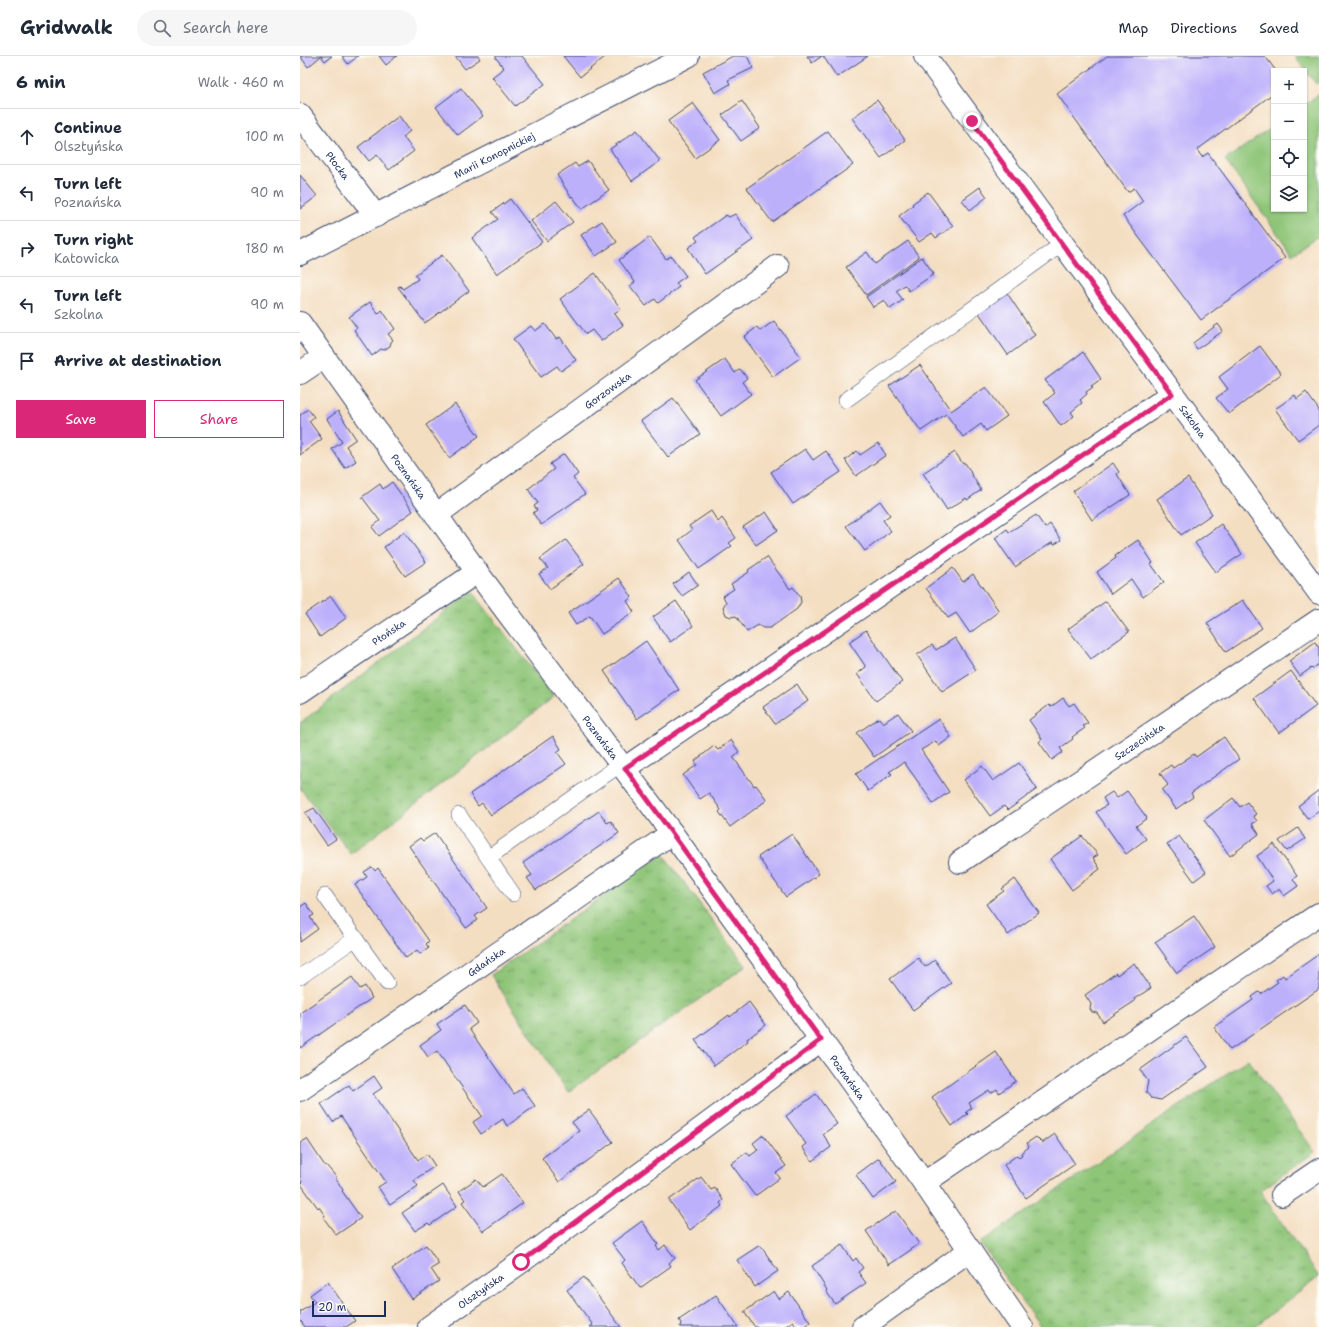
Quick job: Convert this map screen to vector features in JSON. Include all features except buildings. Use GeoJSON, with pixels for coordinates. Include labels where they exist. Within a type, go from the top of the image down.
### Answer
{"type":"FeatureCollection","features":[{"type":"Feature","properties":{"kind":"street","name":"Marii Konopnickiej"},"geometry":{"type":"LineString","coordinates":[[300,254],[688,56]]}},
{"type":"Feature","properties":{"kind":"street","name":"Szkolna"},"geometry":{"type":"LineString","coordinates":[[925,56],[1319,593]]}},
{"type":"Feature","properties":{"kind":"street","name":"Płocka"},"geometry":{"type":"LineString","coordinates":[[300,115],[376,216]]}},
{"type":"Feature","properties":{"kind":"street","name":"Gorzowska"},"geometry":{"type":"LineString","coordinates":[[436,515],[778,266]]}},
{"type":"Feature","properties":{"kind":"street","name":"Poznańska"},"geometry":{"type":"LineString","coordinates":[[300,324],[477,572],[623,766],[924,1183],[1022,1327]]}},
{"type":"Feature","properties":{"kind":"street"},"geometry":{"type":"LineString","coordinates":[[300,373],[324,357]]}},
{"type":"Feature","properties":{"kind":"street"},"geometry":{"type":"LineString","coordinates":[[623,766],[1172,394]]}},
{"type":"Feature","properties":{"kind":"street","name":"Płońska"},"geometry":{"type":"LineString","coordinates":[[300,692],[477,572]]}},
{"type":"Feature","properties":{"kind":"street","name":"Szczecińska"},"geometry":{"type":"LineString","coordinates":[[960,862],[1319,620]]}},
{"type":"Feature","properties":{"kind":"street","name":"Gdańska"},"geometry":{"type":"LineString","coordinates":[[300,1090],[672,833]]}},
{"type":"Feature","properties":{"kind":"street"},"geometry":{"type":"LineString","coordinates":[[924,1183],[1319,914]]}},
{"type":"Feature","properties":{"kind":"street","name":"Olsztyńska"},"geometry":{"type":"LineString","coordinates":[[429,1327],[521,1262],[821,1040]]}},
{"type":"Feature","properties":{"kind":"street"},"geometry":{"type":"LineString","coordinates":[[1282,1195],[1319,1170]]}},
{"type":"Feature","properties":{"kind":"street"},"geometry":{"type":"LineString","coordinates":[[863,1327],[970,1250]]}},
{"type":"Feature","properties":{"kind":"lane"},"geometry":{"type":"LineString","coordinates":[[846,400],[1062,244]]}},
{"type":"Feature","properties":{"kind":"lane"},"geometry":{"type":"LineString","coordinates":[[488,858],[623,766]]}},
{"type":"Feature","properties":{"kind":"lane"},"geometry":{"type":"LineString","coordinates":[[459,815],[513,894]]}},
{"type":"Feature","properties":{"kind":"lane"},"geometry":{"type":"LineString","coordinates":[[325,896],[387,983]]}},
{"type":"Feature","properties":{"kind":"lane"},"geometry":{"type":"LineString","coordinates":[[300,977],[356,938]]}},
{"type":"Feature","properties":{"kind":"green space"},"geometry":{"type":"Polygon","coordinates":[[[1295,56],[1319,56],[1319,82],[1316,84],[1307,72],[1307,68],[1304,68],[1295,56]]]}},
{"type":"Feature","properties":{"kind":"green space"},"geometry":{"type":"Polygon","coordinates":[[[1319,94],[1319,236],[1292,254],[1225,160],[1271,128],[1271,212],[1307,212],[1307,103],[1319,94]]]}},
{"type":"Feature","properties":{"kind":"green space"},"geometry":{"type":"Polygon","coordinates":[[[472,591],[554,697],[351,854],[300,788],[300,723],[472,591]]]}},
{"type":"Feature","properties":{"kind":"green space"},"geometry":{"type":"Polygon","coordinates":[[[663,854],[746,966],[568,1092],[491,975],[663,854]]]}},
{"type":"Feature","properties":{"kind":"green space"},"geometry":{"type":"Polygon","coordinates":[[[1248,1059],[1315,1152],[1260,1191],[1319,1277],[1254,1327],[1041,1327],[980,1243],[1248,1059]]]}},
{"type":"Feature","properties":{"kind":"route"},"geometry":{"type":"LineString","coordinates":[[521,1262],[821,1040],[625,768],[1172,394],[972,121]]}}]}
